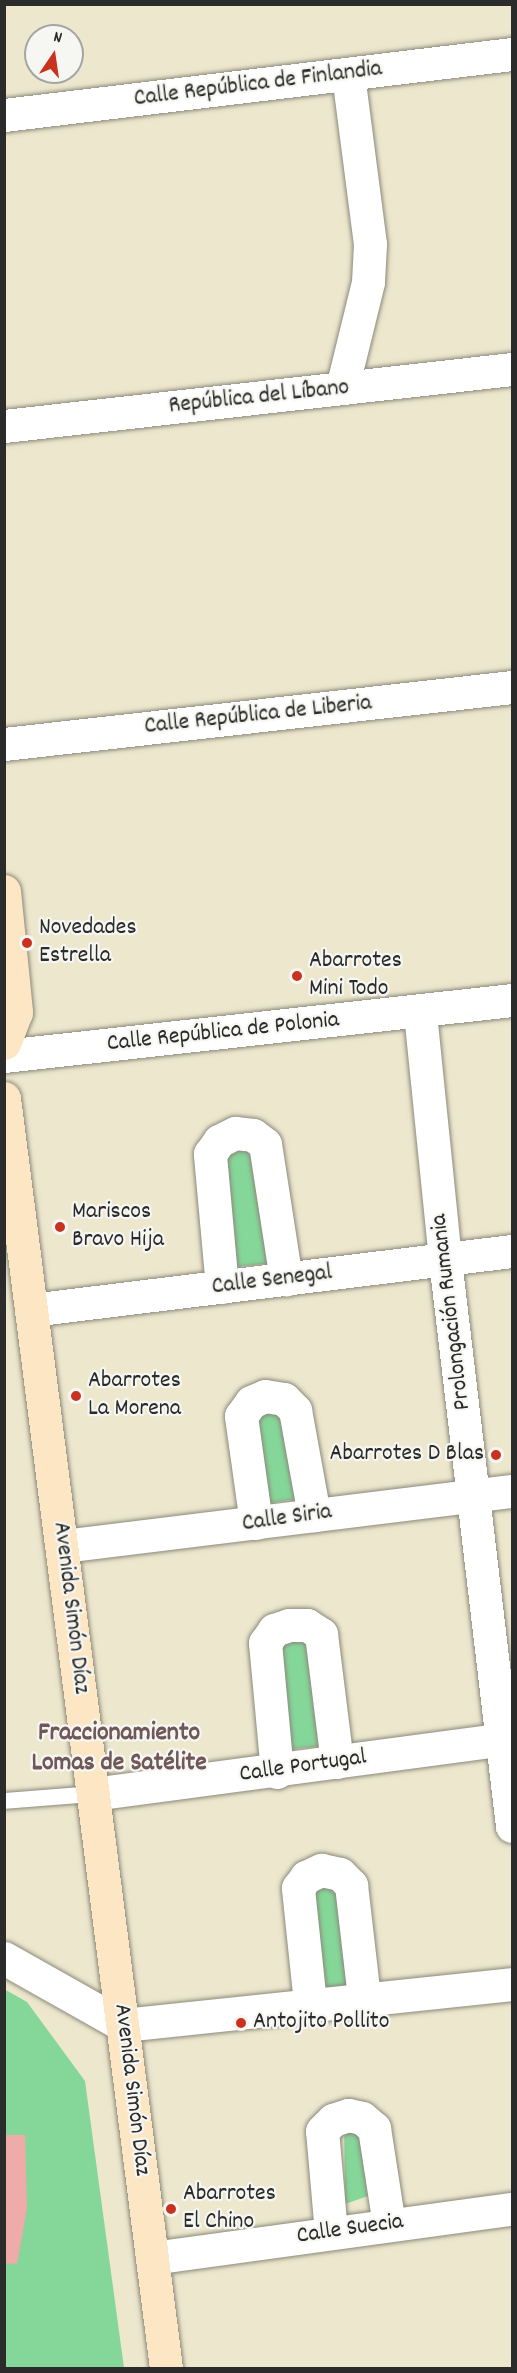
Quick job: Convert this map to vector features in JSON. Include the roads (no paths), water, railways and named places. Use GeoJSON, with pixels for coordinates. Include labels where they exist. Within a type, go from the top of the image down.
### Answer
{"type":"FeatureCollection","features":[{"type":"Feature","properties":{"kind":"main road"},"geometry":{"type":"LineString","coordinates":[[4,891],[16,1012],[4,1043]]}},
{"type":"Feature","properties":{"kind":"main road","name":"Avenida Simón Díaz"},"geometry":{"type":"LineString","coordinates":[[4,1098],[166,2368]]}},
{"type":"Feature","properties":{"kind":"street","name":"Calle República de Finlandia"},"geometry":{"type":"LineString","coordinates":[[4,115],[513,54]]}},
{"type":"Feature","properties":{"kind":"street"},"geometry":{"type":"LineString","coordinates":[[342,388],[368,282],[370,244],[348,74]]}},
{"type":"Feature","properties":{"kind":"street","name":"República del Líbano"},"geometry":{"type":"LineString","coordinates":[[4,426],[513,369]]}},
{"type":"Feature","properties":{"kind":"street","name":"Calle República de Liberia"},"geometry":{"type":"LineString","coordinates":[[4,744],[513,687]]}},
{"type":"Feature","properties":{"kind":"street","name":"Calle República de Polonia"},"geometry":{"type":"LineString","coordinates":[[4,1056],[420,1013],[513,1000]]}},
{"type":"Feature","properties":{"kind":"street","name":"Prolongación Rumania"},"geometry":{"type":"LineString","coordinates":[[420,1013],[445,1260],[473,1495],[507,1739],[513,1826]]}},
{"type":"Feature","properties":{"kind":"street"},"geometry":{"type":"LineString","coordinates":[[222,1287],[210,1154],[219,1141],[235,1133],[253,1136],[265,1144],[286,1279]]}},
{"type":"Feature","properties":{"kind":"street","name":"Calle Senegal"},"geometry":{"type":"LineString","coordinates":[[31,1310],[513,1251]]}},
{"type":"Feature","properties":{"kind":"street"},"geometry":{"type":"LineString","coordinates":[[256,1523],[241,1416],[251,1402],[265,1396],[284,1399],[295,1410],[314,1515]]}},
{"type":"Feature","properties":{"kind":"street","name":"Calle Siria"},"geometry":{"type":"LineString","coordinates":[[62,1546],[513,1491]]}},
{"type":"Feature","properties":{"kind":"street"},"geometry":{"type":"LineString","coordinates":[[277,1772],[265,1643],[274,1630],[289,1625],[307,1625],[321,1634],[337,1761]]}},
{"type":"Feature","properties":{"kind":"street","name":"Calle Portugal"},"geometry":{"type":"LineString","coordinates":[[93,1794],[277,1772],[337,1761],[507,1739]]}},
{"type":"Feature","properties":{"kind":"street"},"geometry":{"type":"LineString","coordinates":[[310,2003],[298,1888],[306,1877],[321,1870],[340,1874],[351,1885],[364,1998]]}},
{"type":"Feature","properties":{"kind":"street"},"geometry":{"type":"LineString","coordinates":[[4,1958],[123,2025],[310,2003],[513,1984]]}},
{"type":"Feature","properties":{"kind":"street"},"geometry":{"type":"LineString","coordinates":[[331,2233],[322,2131],[333,2120],[348,2115],[362,2118],[374,2128],[389,2225]]}},
{"type":"Feature","properties":{"kind":"street","name":"Calle Suecia"},"geometry":{"type":"LineString","coordinates":[[152,2258],[513,2209]]}},
{"type":"Feature","properties":{"kind":"lane"},"geometry":{"type":"LineString","coordinates":[[4,1801],[93,1794]]}},
{"type":"Feature","properties":{"kind":"place","name":"Novedades Estrella"},"geometry":{"type":"Point","coordinates":[27,943]}},
{"type":"Feature","properties":{"kind":"place","name":"Abarrotes Mini Todo"},"geometry":{"type":"Point","coordinates":[297,976]}},
{"type":"Feature","properties":{"kind":"place","name":"Mariscos Bravo Hija"},"geometry":{"type":"Point","coordinates":[60,1227]}},
{"type":"Feature","properties":{"kind":"place","name":"Abarrotes La Morena"},"geometry":{"type":"Point","coordinates":[76,1396]}},
{"type":"Feature","properties":{"kind":"place","name":"Abarrotes D Blas"},"geometry":{"type":"Point","coordinates":[496,1455]}},
{"type":"Feature","properties":{"kind":"place","name":"Antojito Pollito"},"geometry":{"type":"Point","coordinates":[241,2023]}},
{"type":"Feature","properties":{"kind":"place","name":"Abarrotes El Chino"},"geometry":{"type":"Point","coordinates":[171,2209]}},
{"type":"Feature","properties":{"kind":"district","name":"Fraccionamiento Lomas de Satélite"},"geometry":{"type":"Point","coordinates":[119,1749]}}]}
